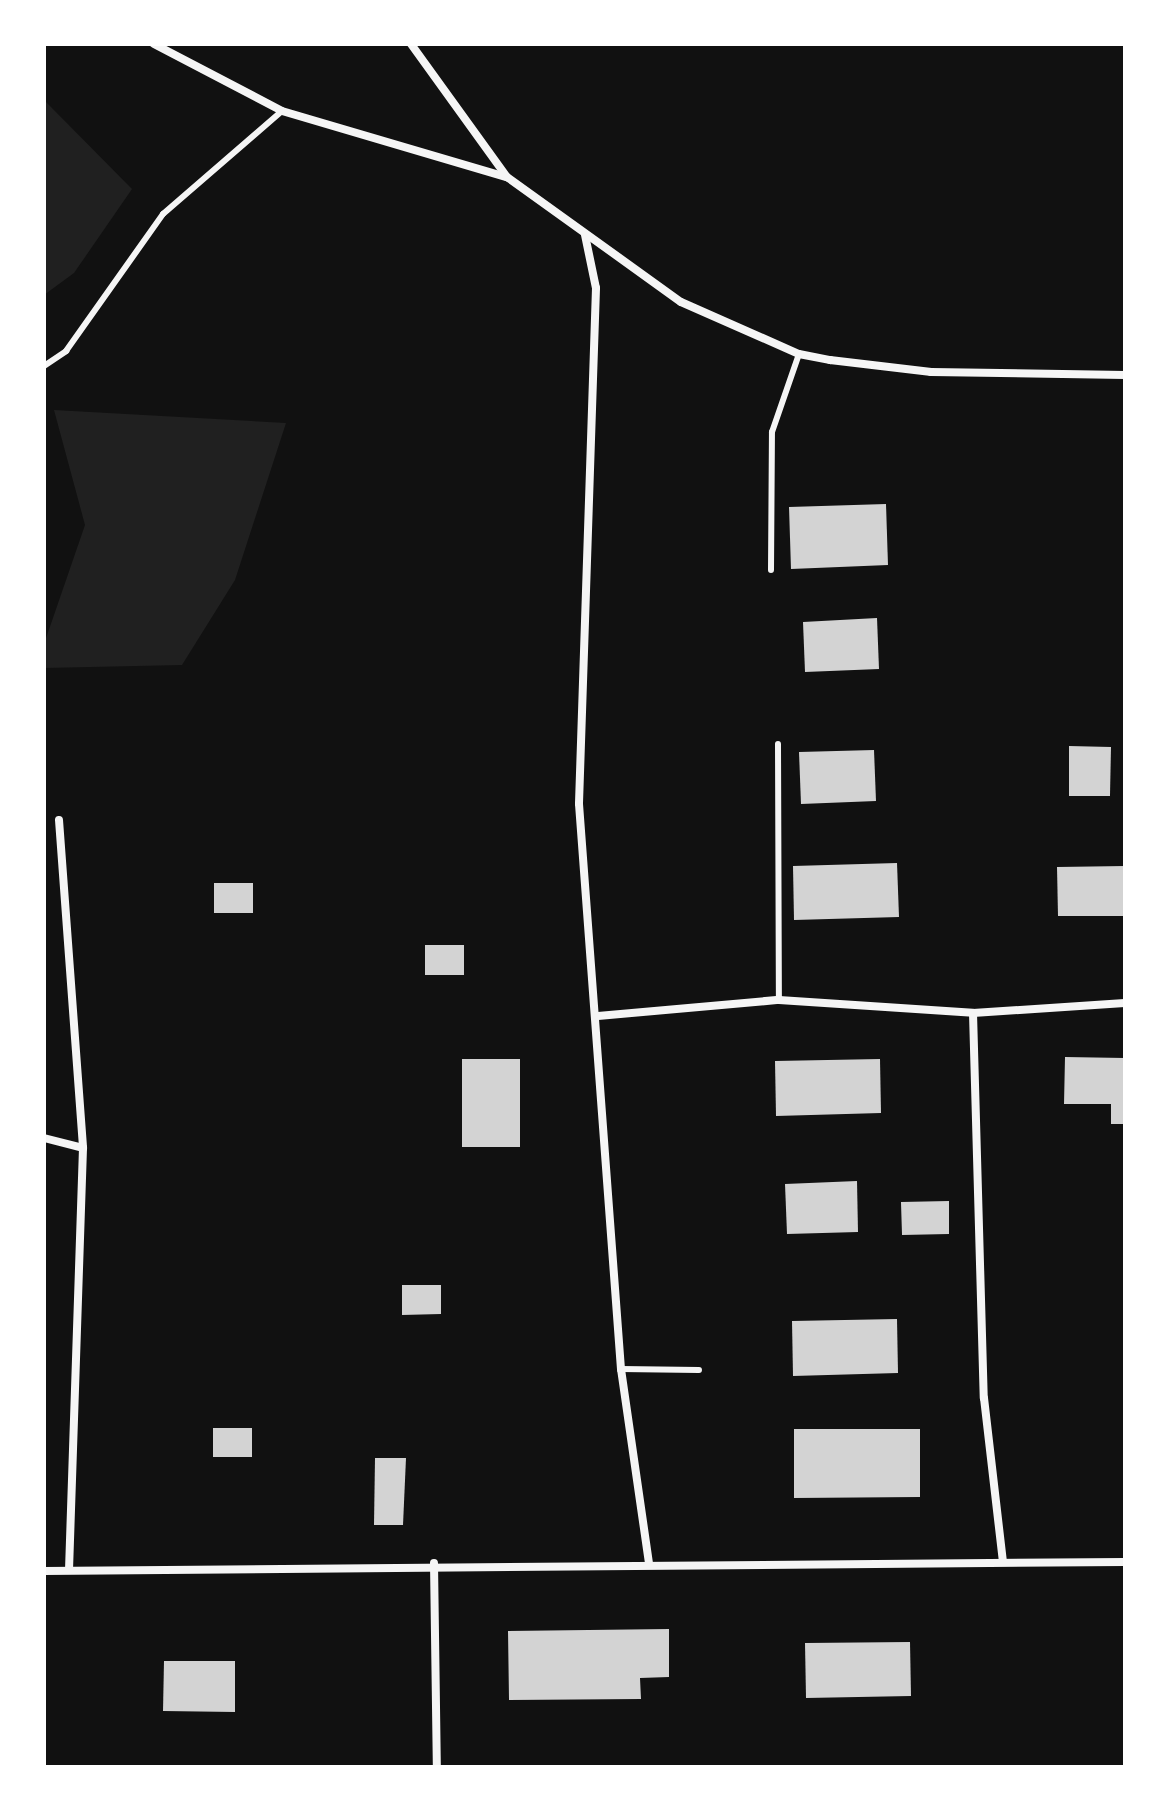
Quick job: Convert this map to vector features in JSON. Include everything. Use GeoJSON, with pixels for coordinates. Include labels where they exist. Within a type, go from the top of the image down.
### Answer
{"type":"FeatureCollection","features":[{"type":"Feature","properties":{"kind":"street"},"geometry":{"type":"LineString","coordinates":[[154,44],[282,111],[507,177]]}},
{"type":"Feature","properties":{"kind":"street"},"geometry":{"type":"LineString","coordinates":[[411,44],[507,177],[681,302],[799,354],[931,372],[1125,375]]}},
{"type":"Feature","properties":{"kind":"street"},"geometry":{"type":"LineString","coordinates":[[585,235],[596,288],[579,804],[598,1016],[621,1369],[649,1564]]}},
{"type":"Feature","properties":{"kind":"street"},"geometry":{"type":"LineString","coordinates":[[59,820],[83,1148],[69,1570]]}},
{"type":"Feature","properties":{"kind":"street"},"geometry":{"type":"LineString","coordinates":[[598,1016],[779,1000],[973,1013],[1125,1003]]}},
{"type":"Feature","properties":{"kind":"street"},"geometry":{"type":"LineString","coordinates":[[973,1013],[984,1398],[1003,1561]]}},
{"type":"Feature","properties":{"kind":"street"},"geometry":{"type":"LineString","coordinates":[[44,1138],[83,1148]]}},
{"type":"Feature","properties":{"kind":"street"},"geometry":{"type":"LineString","coordinates":[[44,1571],[434,1563],[1125,1562]]}},
{"type":"Feature","properties":{"kind":"street"},"geometry":{"type":"LineString","coordinates":[[434,1563],[437,1767]]}},
{"type":"Feature","properties":{"kind":"lane"},"geometry":{"type":"LineString","coordinates":[[44,366],[66,351],[163,214],[282,111]]}},
{"type":"Feature","properties":{"kind":"lane"},"geometry":{"type":"LineString","coordinates":[[771,570],[772,432],[799,354]]}},
{"type":"Feature","properties":{"kind":"lane"},"geometry":{"type":"LineString","coordinates":[[778,744],[779,1000]]}},
{"type":"Feature","properties":{"kind":"lane"},"geometry":{"type":"LineString","coordinates":[[621,1369],[699,1370]]}},
{"type":"Feature","properties":{"kind":"shaded area"},"geometry":{"type":"Polygon","coordinates":[[[44,100],[132,189],[74,273],[44,295],[44,100]]]}},
{"type":"Feature","properties":{"kind":"shaded area"},"geometry":{"type":"Polygon","coordinates":[[[54,410],[286,423],[235,580],[182,665],[44,668],[44,644],[85,525],[54,410]]]}},
{"type":"Feature","properties":{"kind":"building"},"geometry":{"type":"Polygon","coordinates":[[[886,504],[888,565],[791,569],[789,507],[886,504]]]}},
{"type":"Feature","properties":{"kind":"building"},"geometry":{"type":"Polygon","coordinates":[[[877,618],[879,669],[805,672],[803,622],[877,618]]]}},
{"type":"Feature","properties":{"kind":"building"},"geometry":{"type":"Polygon","coordinates":[[[1069,746],[1111,747],[1110,796],[1069,796],[1069,746]]]}},
{"type":"Feature","properties":{"kind":"building"},"geometry":{"type":"Polygon","coordinates":[[[874,750],[876,801],[801,804],[799,752],[874,750]]]}},
{"type":"Feature","properties":{"kind":"building"},"geometry":{"type":"Polygon","coordinates":[[[897,863],[899,917],[794,920],[793,866],[897,863]]]}},
{"type":"Feature","properties":{"kind":"building"},"geometry":{"type":"Polygon","coordinates":[[[1125,866],[1125,916],[1058,916],[1057,867],[1125,866]]]}},
{"type":"Feature","properties":{"kind":"building"},"geometry":{"type":"Polygon","coordinates":[[[214,883],[253,883],[253,913],[214,913],[214,883]]]}},
{"type":"Feature","properties":{"kind":"building"},"geometry":{"type":"Polygon","coordinates":[[[425,945],[464,945],[464,975],[425,975],[425,945]]]}},
{"type":"Feature","properties":{"kind":"building"},"geometry":{"type":"Polygon","coordinates":[[[1065,1057],[1125,1058],[1125,1124],[1111,1124],[1111,1104],[1064,1104],[1065,1057]]]}},
{"type":"Feature","properties":{"kind":"building"},"geometry":{"type":"Polygon","coordinates":[[[462,1059],[520,1059],[520,1147],[462,1147],[462,1059]]]}},
{"type":"Feature","properties":{"kind":"building"},"geometry":{"type":"Polygon","coordinates":[[[880,1059],[881,1113],[776,1116],[775,1061],[880,1059]]]}},
{"type":"Feature","properties":{"kind":"building"},"geometry":{"type":"Polygon","coordinates":[[[857,1181],[858,1232],[787,1234],[785,1184],[857,1181]]]}},
{"type":"Feature","properties":{"kind":"building"},"geometry":{"type":"Polygon","coordinates":[[[949,1201],[949,1234],[902,1235],[901,1202],[949,1201]]]}},
{"type":"Feature","properties":{"kind":"building"},"geometry":{"type":"Polygon","coordinates":[[[402,1285],[441,1285],[441,1314],[402,1315],[402,1285]]]}},
{"type":"Feature","properties":{"kind":"building"},"geometry":{"type":"Polygon","coordinates":[[[897,1319],[898,1373],[793,1376],[792,1321],[897,1319]]]}},
{"type":"Feature","properties":{"kind":"building"},"geometry":{"type":"Polygon","coordinates":[[[213,1428],[252,1428],[252,1457],[213,1457],[213,1428]]]}},
{"type":"Feature","properties":{"kind":"building"},"geometry":{"type":"Polygon","coordinates":[[[794,1429],[920,1429],[920,1497],[794,1498],[794,1429]]]}},
{"type":"Feature","properties":{"kind":"building"},"geometry":{"type":"Polygon","coordinates":[[[375,1458],[406,1458],[403,1525],[374,1525],[375,1458]]]}},
{"type":"Feature","properties":{"kind":"building"},"geometry":{"type":"Polygon","coordinates":[[[669,1629],[669,1677],[640,1678],[641,1699],[509,1700],[508,1631],[669,1629]]]}},
{"type":"Feature","properties":{"kind":"building"},"geometry":{"type":"Polygon","coordinates":[[[910,1642],[911,1696],[806,1698],[805,1643],[910,1642]]]}},
{"type":"Feature","properties":{"kind":"building"},"geometry":{"type":"Polygon","coordinates":[[[164,1661],[235,1661],[235,1712],[163,1711],[164,1661]]]}}]}
